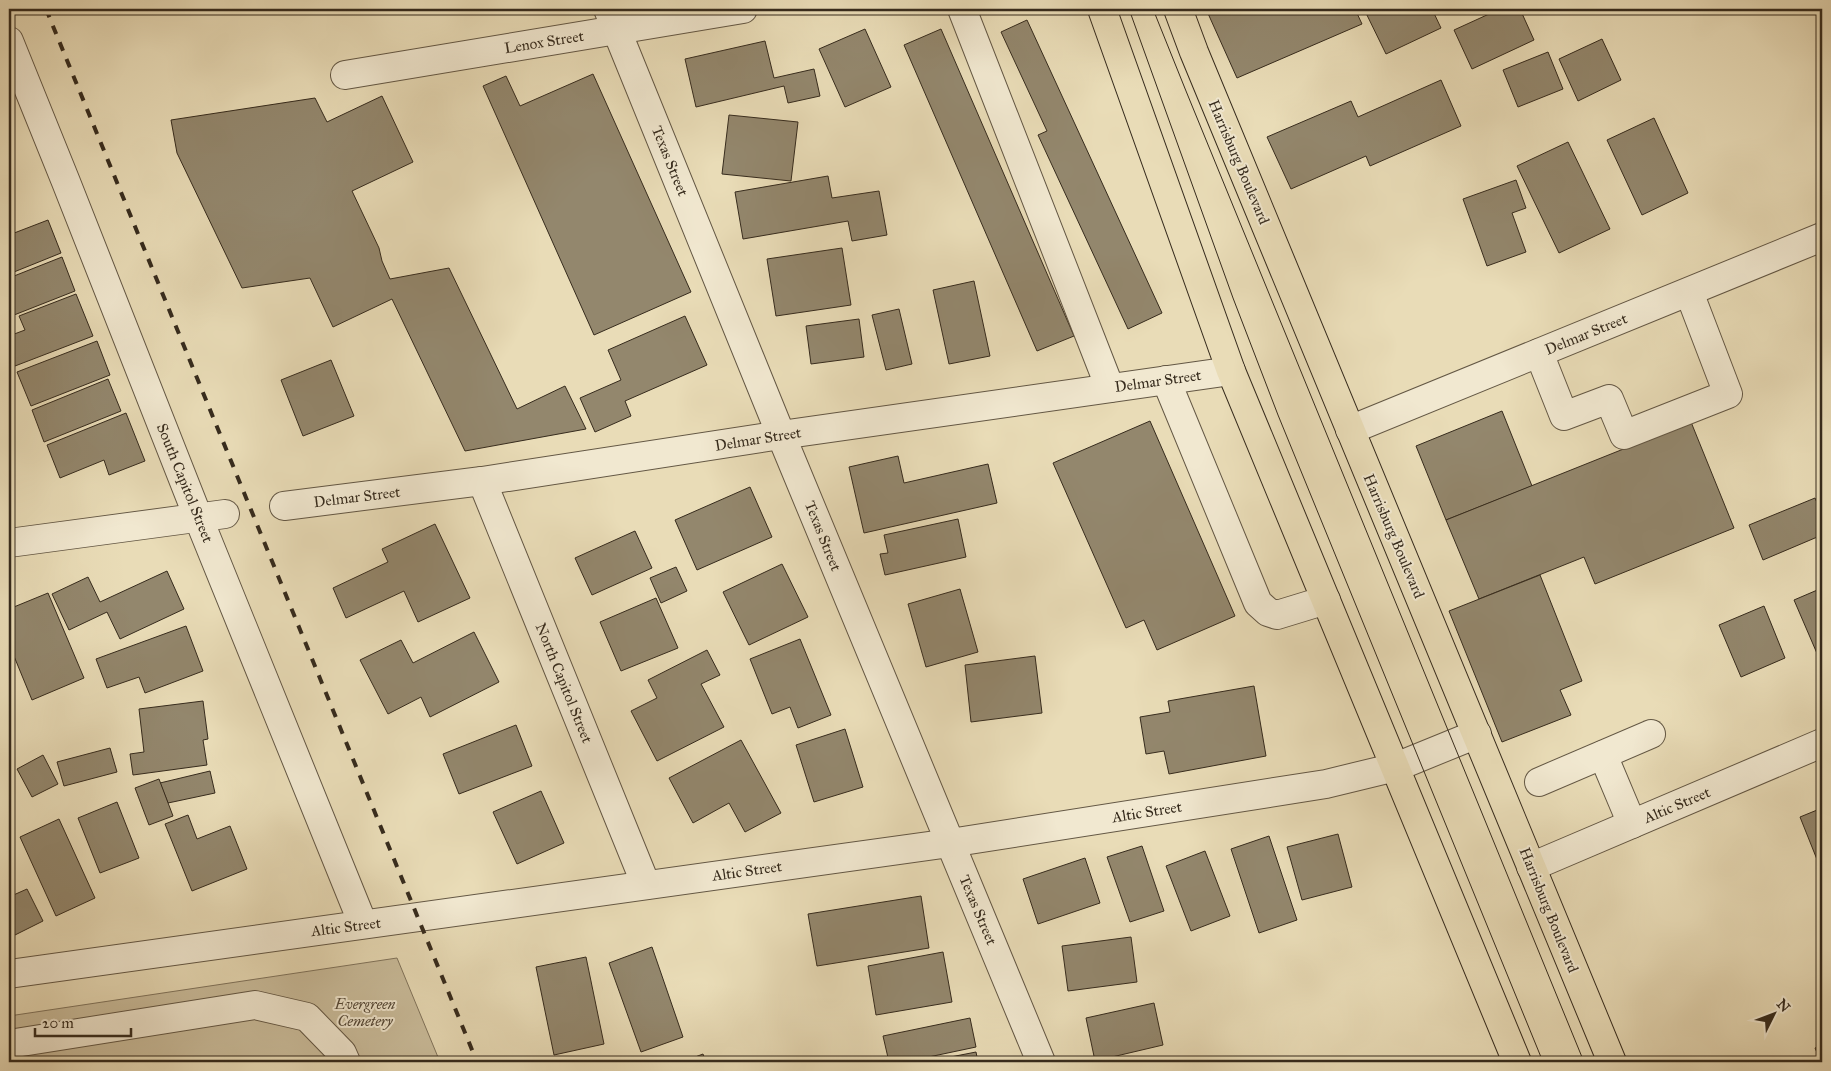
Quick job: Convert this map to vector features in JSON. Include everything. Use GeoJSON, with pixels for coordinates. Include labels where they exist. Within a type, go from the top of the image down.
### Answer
{"type":"FeatureCollection","features":[{"type":"Feature","properties":{"kind":"main road"},"geometry":{"type":"LineString","coordinates":[[1102,9],[1231,371],[1517,1062]]}},
{"type":"Feature","properties":{"kind":"main road","name":"Harrisburg Boulevard"},"geometry":{"type":"LineString","coordinates":[[1178,9],[1198,62],[1612,1062]]}},
{"type":"Feature","properties":{"kind":"street","name":"Lenox Street"},"geometry":{"type":"LineString","coordinates":[[345,75],[612,19],[743,9]]}},
{"type":"Feature","properties":{"kind":"street"},"geometry":{"type":"LineString","coordinates":[[962,9],[1110,388]]}},
{"type":"Feature","properties":{"kind":"street","name":"Texas Street"},"geometry":{"type":"LineString","coordinates":[[612,19],[781,435],[1041,1062]]}},
{"type":"Feature","properties":{"kind":"street","name":"South Capitol Street"},"geometry":{"type":"LineString","coordinates":[[9,41],[198,517],[363,924]]}},
{"type":"Feature","properties":{"kind":"street","name":"Delmar Street"},"geometry":{"type":"LineString","coordinates":[[1350,430],[1822,237]]}},
{"type":"Feature","properties":{"kind":"street"},"geometry":{"type":"LineString","coordinates":[[1539,353],[1564,416],[1609,399],[1624,435],[1728,394],[1689,292]]}},
{"type":"Feature","properties":{"kind":"street","name":"Delmar Street"},"geometry":{"type":"LineString","coordinates":[[284,506],[482,481],[781,435],[1231,371]]}},
{"type":"Feature","properties":{"kind":"street"},"geometry":{"type":"LineString","coordinates":[[1166,380],[1258,603],[1268,612],[1277,615],[1326,600]]}},
{"type":"Feature","properties":{"kind":"street","name":"North Capitol Street"},"geometry":{"type":"LineString","coordinates":[[482,481],[646,885]]}},
{"type":"Feature","properties":{"kind":"street"},"geometry":{"type":"LineString","coordinates":[[9,543],[225,514]]}},
{"type":"Feature","properties":{"kind":"street","name":"Altic Street"},"geometry":{"type":"LineString","coordinates":[[9,974],[950,843],[1326,784],[1396,767],[1477,734]]}},
{"type":"Feature","properties":{"kind":"street"},"geometry":{"type":"LineString","coordinates":[[1539,782],[1651,734]]}},
{"type":"Feature","properties":{"kind":"street","name":"Altic Street"},"geometry":{"type":"LineString","coordinates":[[1531,867],[1822,743]]}},
{"type":"Feature","properties":{"kind":"street"},"geometry":{"type":"LineString","coordinates":[[1602,755],[1632,824]]}},
{"type":"Feature","properties":{"kind":"street"},"geometry":{"type":"LineString","coordinates":[[9,1044],[254,1005],[307,1017],[342,1053],[346,1062]]}},
{"type":"Feature","properties":{"kind":"street"},"geometry":{"type":"LineString","coordinates":[[9,1052],[12,1062]]}},
{"type":"Feature","properties":{"kind":"green space","name":"Evergreen Cemetery"},"geometry":{"type":"Polygon","coordinates":[[[397,958],[440,1062],[9,1062],[9,1016],[397,958]]]}},
{"type":"Feature","properties":{"kind":"building"},"geometry":{"type":"Polygon","coordinates":[[[1206,9],[1355,9],[1362,24],[1237,78],[1206,9]]]}},
{"type":"Feature","properties":{"kind":"building"},"geometry":{"type":"Polygon","coordinates":[[[1364,9],[1432,9],[1441,28],[1386,54],[1364,9]]]}},
{"type":"Feature","properties":{"kind":"building"},"geometry":{"type":"Polygon","coordinates":[[[1500,9],[1520,9],[1534,40],[1472,69],[1454,30],[1500,9]]]}},
{"type":"Feature","properties":{"kind":"building"},"geometry":{"type":"Polygon","coordinates":[[[1027,20],[1162,313],[1128,329],[1038,135],[1047,131],[1001,32],[1027,20]]]}},
{"type":"Feature","properties":{"kind":"building"},"geometry":{"type":"Polygon","coordinates":[[[865,29],[891,87],[845,107],[819,49],[865,29]]]}},
{"type":"Feature","properties":{"kind":"building"},"geometry":{"type":"Polygon","coordinates":[[[941,29],[1074,336],[1037,351],[904,45],[941,29]]]}},
{"type":"Feature","properties":{"kind":"building"},"geometry":{"type":"Polygon","coordinates":[[[1602,39],[1621,80],[1578,101],[1559,59],[1602,39]]]}},
{"type":"Feature","properties":{"kind":"building"},"geometry":{"type":"Polygon","coordinates":[[[765,41],[774,78],[814,69],[820,96],[788,103],[784,86],[696,107],[685,59],[765,41]]]}},
{"type":"Feature","properties":{"kind":"building"},"geometry":{"type":"Polygon","coordinates":[[[1548,52],[1563,89],[1518,107],[1503,70],[1548,52]]]}},
{"type":"Feature","properties":{"kind":"building"},"geometry":{"type":"Polygon","coordinates":[[[593,74],[691,292],[594,335],[483,86],[506,76],[520,106],[593,74]]]}},
{"type":"Feature","properties":{"kind":"building"},"geometry":{"type":"Polygon","coordinates":[[[1441,80],[1461,126],[1370,166],[1366,156],[1291,189],[1267,137],[1351,101],[1358,117],[1441,80]]]}},
{"type":"Feature","properties":{"kind":"building"},"geometry":{"type":"Polygon","coordinates":[[[382,96],[413,162],[352,191],[379,248],[382,261],[390,279],[449,268],[517,409],[565,386],[586,429],[465,451],[392,299],[333,327],[310,278],[242,288],[177,153],[171,120],[315,98],[327,122],[382,96]]]}},
{"type":"Feature","properties":{"kind":"building"},"geometry":{"type":"Polygon","coordinates":[[[729,115],[798,122],[791,181],[722,174],[729,115]]]}},
{"type":"Feature","properties":{"kind":"building"},"geometry":{"type":"Polygon","coordinates":[[[1654,118],[1688,193],[1642,215],[1607,140],[1654,118]]]}},
{"type":"Feature","properties":{"kind":"building"},"geometry":{"type":"Polygon","coordinates":[[[1568,142],[1610,229],[1559,253],[1517,166],[1568,142]]]}},
{"type":"Feature","properties":{"kind":"building"},"geometry":{"type":"Polygon","coordinates":[[[828,176],[832,198],[879,191],[887,235],[852,241],[848,221],[743,239],[735,192],[828,176]]]}},
{"type":"Feature","properties":{"kind":"building"},"geometry":{"type":"Polygon","coordinates":[[[1516,180],[1526,208],[1512,213],[1526,252],[1487,266],[1463,199],[1516,180]]]}},
{"type":"Feature","properties":{"kind":"building"},"geometry":{"type":"Polygon","coordinates":[[[48,220],[61,253],[9,274],[9,235],[48,220]]]}},
{"type":"Feature","properties":{"kind":"building"},"geometry":{"type":"Polygon","coordinates":[[[842,248],[851,305],[776,316],[767,259],[842,248]]]}},
{"type":"Feature","properties":{"kind":"building"},"geometry":{"type":"Polygon","coordinates":[[[62,257],[75,291],[9,317],[9,278],[62,257]]]}},
{"type":"Feature","properties":{"kind":"building"},"geometry":{"type":"Polygon","coordinates":[[[974,281],[990,356],[949,364],[933,290],[974,281]]]}},
{"type":"Feature","properties":{"kind":"building"},"geometry":{"type":"Polygon","coordinates":[[[76,294],[93,336],[15,366],[9,350],[9,336],[25,330],[19,316],[76,294]]]}},
{"type":"Feature","properties":{"kind":"building"},"geometry":{"type":"Polygon","coordinates":[[[899,309],[912,364],[886,370],[872,315],[899,309]]]}},
{"type":"Feature","properties":{"kind":"building"},"geometry":{"type":"Polygon","coordinates":[[[685,316],[707,365],[625,401],[631,416],[595,432],[580,398],[621,380],[608,350],[685,316]]]}},
{"type":"Feature","properties":{"kind":"building"},"geometry":{"type":"Polygon","coordinates":[[[859,319],[864,357],[811,364],[806,326],[859,319]]]}},
{"type":"Feature","properties":{"kind":"building"},"geometry":{"type":"Polygon","coordinates":[[[97,341],[110,375],[31,406],[17,372],[97,341]]]}},
{"type":"Feature","properties":{"kind":"building"},"geometry":{"type":"Polygon","coordinates":[[[331,360],[354,416],[303,436],[281,380],[331,360]]]}},
{"type":"Feature","properties":{"kind":"building"},"geometry":{"type":"Polygon","coordinates":[[[108,379],[121,411],[44,442],[32,410],[108,379]]]}},
{"type":"Feature","properties":{"kind":"building"},"geometry":{"type":"Polygon","coordinates":[[[1502,411],[1532,486],[1446,520],[1416,446],[1502,411]]]}},
{"type":"Feature","properties":{"kind":"building"},"geometry":{"type":"Polygon","coordinates":[[[126,413],[145,461],[109,475],[104,460],[60,478],[47,445],[126,413]]]}},
{"type":"Feature","properties":{"kind":"building"},"geometry":{"type":"Polygon","coordinates":[[[1150,421],[1235,616],[1157,650],[1144,620],[1126,628],[1053,463],[1150,421]]]}},
{"type":"Feature","properties":{"kind":"building"},"geometry":{"type":"Polygon","coordinates":[[[1691,422],[1734,528],[1595,584],[1584,557],[1479,599],[1446,520],[1691,422]]]}},
{"type":"Feature","properties":{"kind":"building"},"geometry":{"type":"Polygon","coordinates":[[[898,456],[904,483],[988,464],[997,503],[864,533],[849,467],[898,456]]]}},
{"type":"Feature","properties":{"kind":"building"},"geometry":{"type":"Polygon","coordinates":[[[750,487],[772,537],[697,570],[675,520],[750,487]]]}},
{"type":"Feature","properties":{"kind":"building"},"geometry":{"type":"Polygon","coordinates":[[[1815,498],[1822,514],[1822,535],[1763,560],[1749,525],[1815,498]]]}},
{"type":"Feature","properties":{"kind":"building"},"geometry":{"type":"Polygon","coordinates":[[[958,519],[966,557],[885,575],[880,554],[888,553],[884,535],[958,519]]]}},
{"type":"Feature","properties":{"kind":"building"},"geometry":{"type":"Polygon","coordinates":[[[435,524],[470,598],[418,622],[404,591],[346,618],[333,588],[388,562],[382,549],[435,524]]]}},
{"type":"Feature","properties":{"kind":"building"},"geometry":{"type":"Polygon","coordinates":[[[635,531],[652,568],[592,595],[575,558],[635,531]]]}},
{"type":"Feature","properties":{"kind":"building"},"geometry":{"type":"Polygon","coordinates":[[[782,564],[808,617],[749,645],[723,592],[782,564]]]}},
{"type":"Feature","properties":{"kind":"building"},"geometry":{"type":"Polygon","coordinates":[[[676,567],[687,591],[661,603],[650,578],[676,567]]]}},
{"type":"Feature","properties":{"kind":"building"},"geometry":{"type":"Polygon","coordinates":[[[167,571],[184,609],[120,639],[107,612],[69,630],[52,594],[88,577],[100,602],[167,571]]]}},
{"type":"Feature","properties":{"kind":"building"},"geometry":{"type":"Polygon","coordinates":[[[1540,575],[1582,681],[1560,690],[1571,715],[1502,742],[1449,611],[1540,575]]]}},
{"type":"Feature","properties":{"kind":"building"},"geometry":{"type":"Polygon","coordinates":[[[1822,588],[1822,665],[1794,600],[1822,588]]]}},
{"type":"Feature","properties":{"kind":"building"},"geometry":{"type":"Polygon","coordinates":[[[960,589],[978,652],[926,667],[908,604],[960,589]]]}},
{"type":"Feature","properties":{"kind":"building"},"geometry":{"type":"Polygon","coordinates":[[[48,593],[84,678],[32,700],[9,644],[9,609],[48,593]]]}},
{"type":"Feature","properties":{"kind":"building"},"geometry":{"type":"Polygon","coordinates":[[[656,598],[678,648],[621,671],[600,622],[656,598]]]}},
{"type":"Feature","properties":{"kind":"building"},"geometry":{"type":"Polygon","coordinates":[[[1764,606],[1785,658],[1741,677],[1719,625],[1764,606]]]}},
{"type":"Feature","properties":{"kind":"building"},"geometry":{"type":"Polygon","coordinates":[[[186,626],[203,671],[145,693],[139,677],[107,688],[96,659],[186,626]]]}},
{"type":"Feature","properties":{"kind":"building"},"geometry":{"type":"Polygon","coordinates":[[[474,632],[499,682],[430,717],[421,697],[388,714],[360,660],[401,640],[413,663],[474,632]]]}},
{"type":"Feature","properties":{"kind":"building"},"geometry":{"type":"Polygon","coordinates":[[[800,639],[831,715],[798,728],[790,707],[772,714],[750,659],[800,639]]]}},
{"type":"Feature","properties":{"kind":"building"},"geometry":{"type":"Polygon","coordinates":[[[707,650],[720,675],[701,684],[724,727],[657,761],[631,711],[657,698],[648,680],[707,650]]]}},
{"type":"Feature","properties":{"kind":"building"},"geometry":{"type":"Polygon","coordinates":[[[1035,656],[1042,713],[971,722],[965,665],[1035,656]]]}},
{"type":"Feature","properties":{"kind":"building"},"geometry":{"type":"Polygon","coordinates":[[[1254,686],[1266,756],[1169,774],[1164,751],[1146,754],[1140,717],[1170,712],[1168,701],[1254,686]]]}},
{"type":"Feature","properties":{"kind":"building"},"geometry":{"type":"Polygon","coordinates":[[[203,701],[208,739],[203,740],[207,765],[133,775],[130,754],[144,752],[139,709],[203,701]]]}},
{"type":"Feature","properties":{"kind":"building"},"geometry":{"type":"Polygon","coordinates":[[[516,725],[532,766],[459,794],[443,754],[516,725]]]}},
{"type":"Feature","properties":{"kind":"building"},"geometry":{"type":"Polygon","coordinates":[[[845,729],[863,787],[814,802],[796,745],[845,729]]]}},
{"type":"Feature","properties":{"kind":"building"},"geometry":{"type":"Polygon","coordinates":[[[741,740],[781,813],[745,832],[729,803],[693,823],[669,778],[741,740]]]}},
{"type":"Feature","properties":{"kind":"building"},"geometry":{"type":"Polygon","coordinates":[[[110,748],[117,772],[64,786],[57,762],[110,748]]]}},
{"type":"Feature","properties":{"kind":"building"},"geometry":{"type":"Polygon","coordinates":[[[43,755],[58,784],[32,797],[17,769],[43,755]]]}},
{"type":"Feature","properties":{"kind":"building"},"geometry":{"type":"Polygon","coordinates":[[[210,771],[215,793],[168,803],[160,783],[210,771]]]}},
{"type":"Feature","properties":{"kind":"building"},"geometry":{"type":"Polygon","coordinates":[[[159,779],[173,816],[149,825],[135,788],[159,779]]]}},
{"type":"Feature","properties":{"kind":"building"},"geometry":{"type":"Polygon","coordinates":[[[541,791],[564,843],[517,864],[493,812],[541,791]]]}},
{"type":"Feature","properties":{"kind":"building"},"geometry":{"type":"Polygon","coordinates":[[[117,802],[139,858],[100,873],[78,818],[117,802]]]}},
{"type":"Feature","properties":{"kind":"building"},"geometry":{"type":"Polygon","coordinates":[[[1822,808],[1822,872],[1800,817],[1822,808]]]}},
{"type":"Feature","properties":{"kind":"building"},"geometry":{"type":"Polygon","coordinates":[[[188,815],[197,839],[230,826],[247,869],[192,891],[165,824],[188,815]]]}},
{"type":"Feature","properties":{"kind":"building"},"geometry":{"type":"Polygon","coordinates":[[[59,819],[95,898],[56,916],[20,837],[59,819]]]}},
{"type":"Feature","properties":{"kind":"building"},"geometry":{"type":"Polygon","coordinates":[[[1338,834],[1352,887],[1302,900],[1287,847],[1338,834]]]}},
{"type":"Feature","properties":{"kind":"building"},"geometry":{"type":"Polygon","coordinates":[[[1269,836],[1297,920],[1259,933],[1231,849],[1269,836]]]}},
{"type":"Feature","properties":{"kind":"building"},"geometry":{"type":"Polygon","coordinates":[[[1142,846],[1164,911],[1130,922],[1107,857],[1142,846]]]}},
{"type":"Feature","properties":{"kind":"building"},"geometry":{"type":"Polygon","coordinates":[[[1205,851],[1230,916],[1191,931],[1166,866],[1205,851]]]}},
{"type":"Feature","properties":{"kind":"building"},"geometry":{"type":"Polygon","coordinates":[[[1085,858],[1100,903],[1038,924],[1023,879],[1085,858]]]}},
{"type":"Feature","properties":{"kind":"building"},"geometry":{"type":"Polygon","coordinates":[[[27,889],[43,921],[11,937],[9,933],[9,897],[27,889]]]}},
{"type":"Feature","properties":{"kind":"building"},"geometry":{"type":"Polygon","coordinates":[[[921,896],[929,948],[817,966],[808,914],[921,896]]]}},
{"type":"Feature","properties":{"kind":"building"},"geometry":{"type":"Polygon","coordinates":[[[1131,937],[1137,982],[1068,991],[1062,946],[1131,937]]]}},
{"type":"Feature","properties":{"kind":"building"},"geometry":{"type":"Polygon","coordinates":[[[652,947],[683,1037],[641,1052],[609,963],[652,947]]]}},
{"type":"Feature","properties":{"kind":"building"},"geometry":{"type":"Polygon","coordinates":[[[943,952],[952,1002],[876,1015],[868,966],[943,952]]]}},
{"type":"Feature","properties":{"kind":"building"},"geometry":{"type":"Polygon","coordinates":[[[586,957],[604,1044],[554,1055],[536,967],[586,957]]]}},
{"type":"Feature","properties":{"kind":"building"},"geometry":{"type":"Polygon","coordinates":[[[1154,1003],[1163,1045],[1095,1061],[1086,1018],[1154,1003]]]}},
{"type":"Feature","properties":{"kind":"building"},"geometry":{"type":"Polygon","coordinates":[[[970,1018],[976,1047],[905,1062],[889,1062],[883,1036],[970,1018]]]}},
{"type":"Feature","properties":{"kind":"building"},"geometry":{"type":"Polygon","coordinates":[[[1822,1045],[1822,1062],[1821,1062],[1815,1048],[1822,1045]]]}},
{"type":"Feature","properties":{"kind":"building"},"geometry":{"type":"Polygon","coordinates":[[[976,1052],[978,1062],[925,1062],[976,1052]]]}},
{"type":"Feature","properties":{"kind":"building"},"geometry":{"type":"Polygon","coordinates":[[[703,1054],[706,1062],[682,1062],[703,1054]]]}},
{"type":"Feature","properties":{"kind":"tram line"},"geometry":{"type":"LineString","coordinates":[[1129,9],[1233,298],[1278,415],[1543,1062]]}},
{"type":"Feature","properties":{"kind":"tram line"},"geometry":{"type":"LineString","coordinates":[[1153,9],[1584,1062]]}},
{"type":"Feature","properties":{"kind":"railway"},"geometry":{"type":"LineString","coordinates":[[46,9],[477,1062]]}}]}
